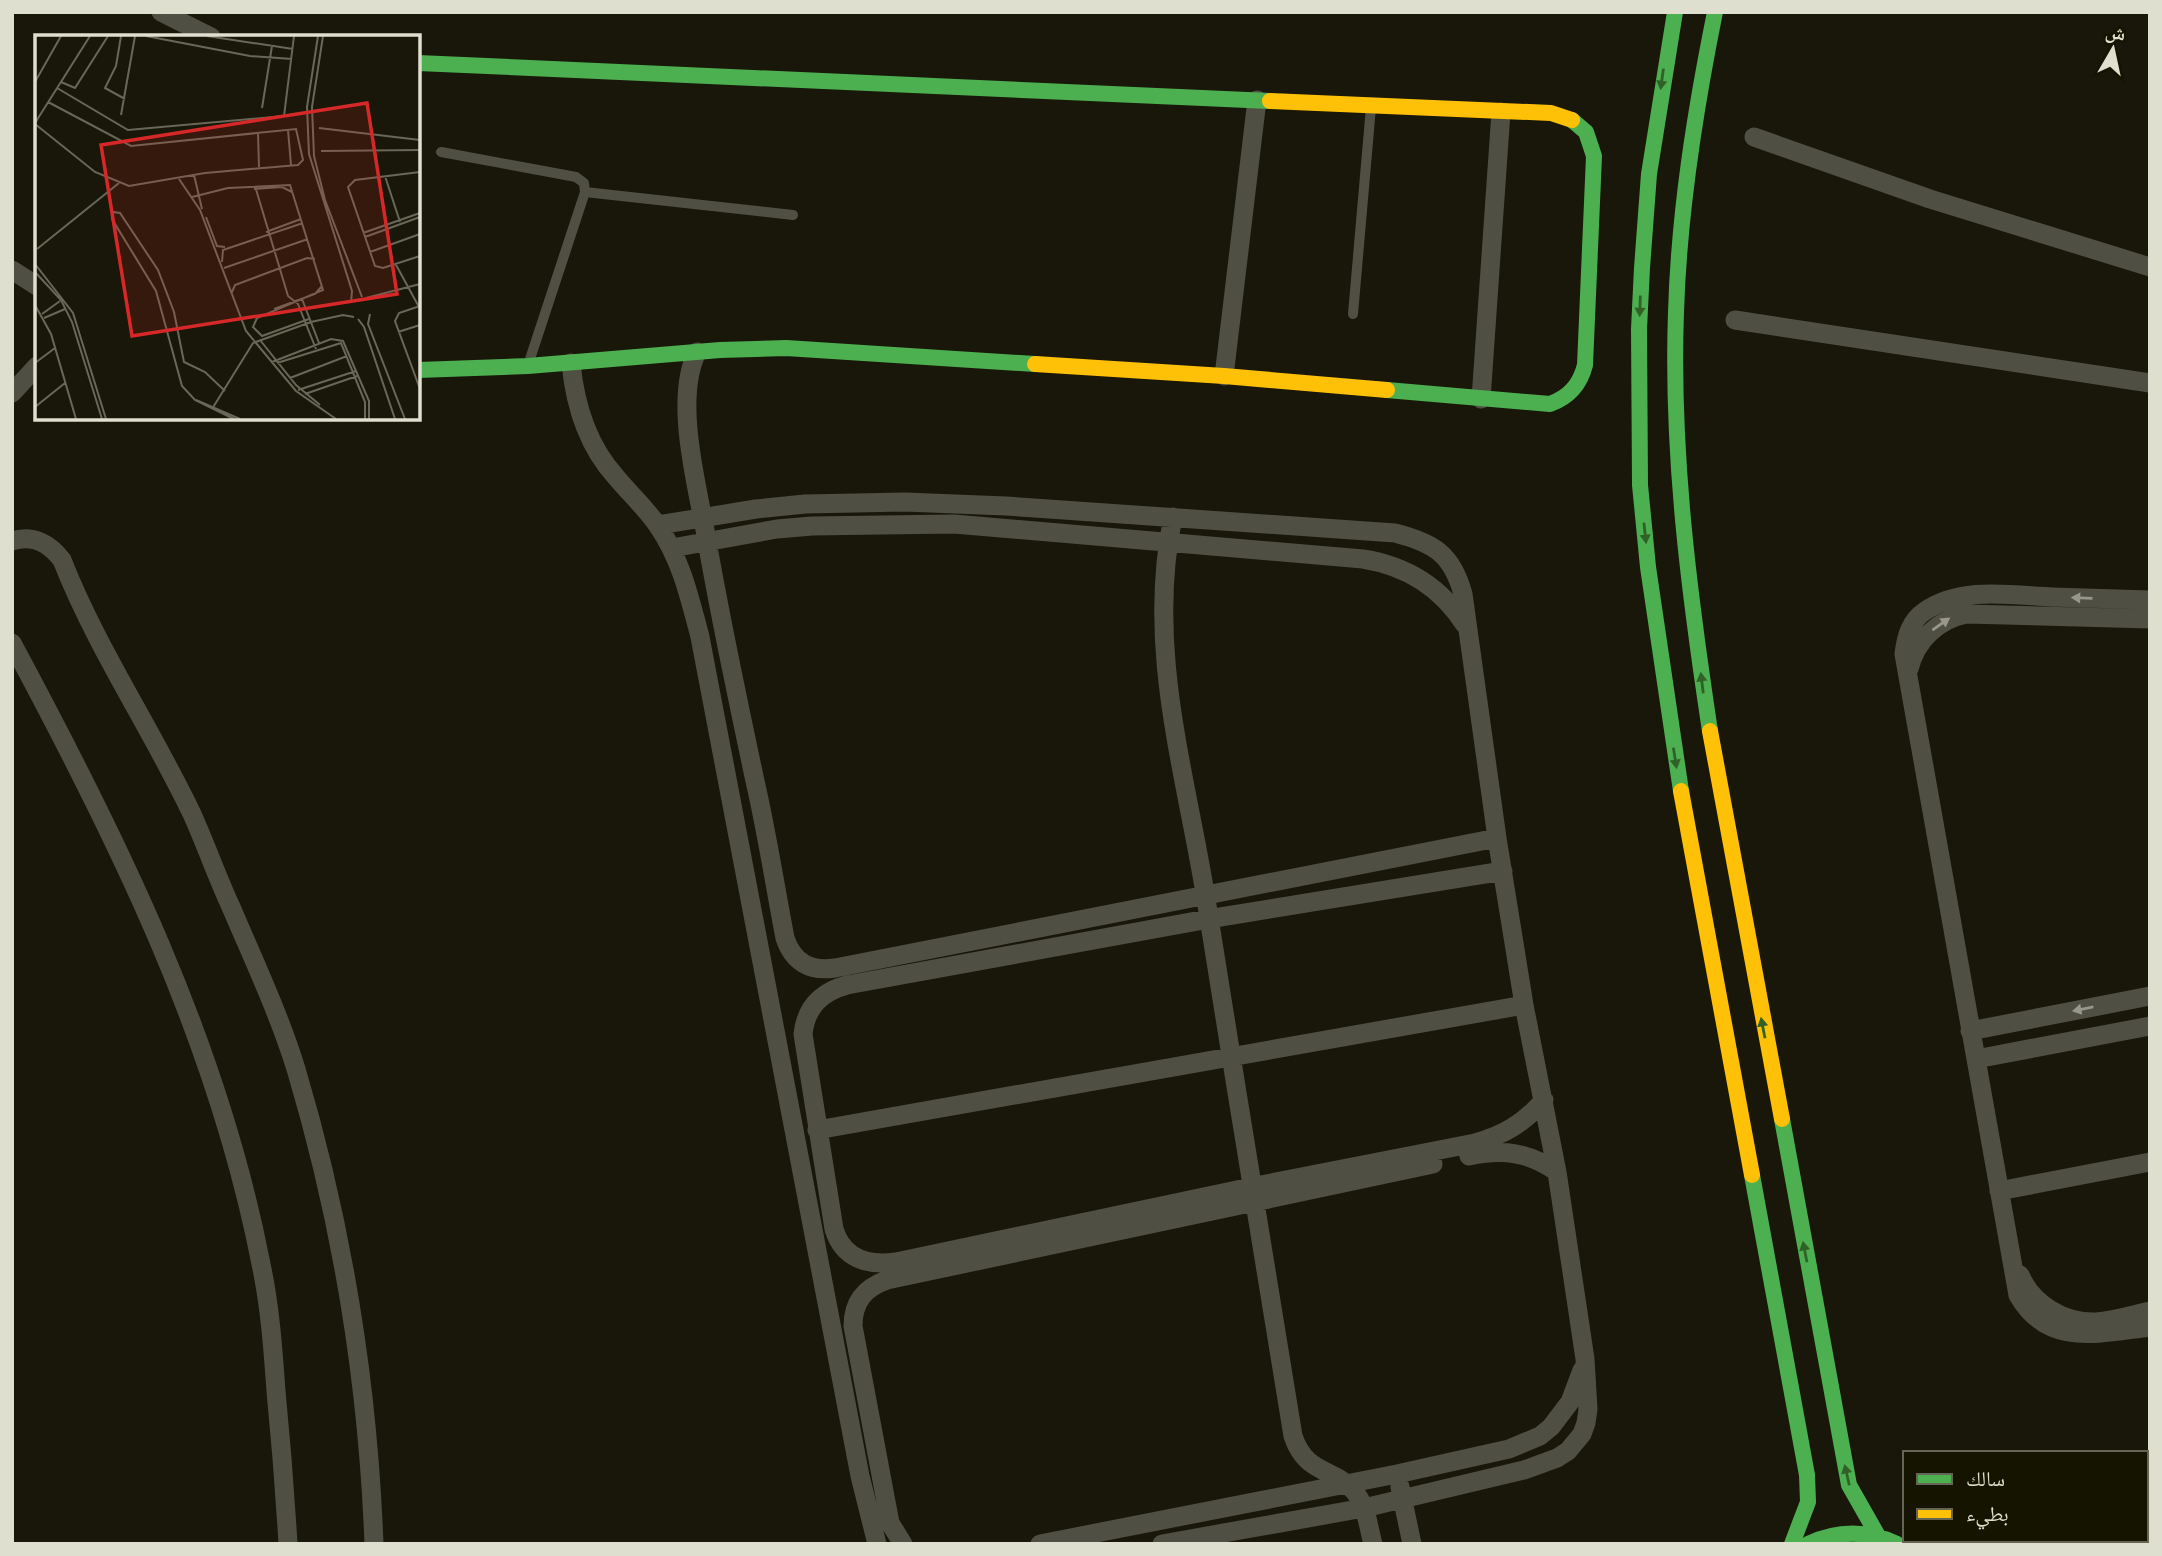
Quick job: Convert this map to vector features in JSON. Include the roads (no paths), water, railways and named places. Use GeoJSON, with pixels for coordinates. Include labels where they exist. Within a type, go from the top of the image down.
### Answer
{"type":"FeatureCollection","features":[{"type":"Feature","properties":{"kind":"street"},"geometry":{"type":"LineString","coordinates":[[161,12],[207,35]]}},
{"type":"Feature","properties":{"kind":"street"},"geometry":{"type":"LineString","coordinates":[[1675,12],[1649,174],[1642,268],[1639,329],[1640,485],[1648,566],[1675,760],[1807,1475],[1808,1502],[1792,1544]]}},
{"type":"Feature","properties":{"kind":"street"},"geometry":{"type":"LineString","coordinates":[[1715,12],[1701,79],[1681,240],[1675,353],[1682,529],[1707,718],[1831,1396],[1849,1485],[1878,1536]]}},
{"type":"Feature","properties":{"kind":"street"},"geometry":{"type":"LineString","coordinates":[[420,63],[1560,114],[1578,122],[1590,137],[1594,156],[1585,365],[1575,389],[1559,401],[1540,405],[1224,376],[786,348],[697,352],[528,366],[420,370]]}},
{"type":"Feature","properties":{"kind":"street"},"geometry":{"type":"LineString","coordinates":[[1224,376],[1258,100]]}},
{"type":"Feature","properties":{"kind":"street"},"geometry":{"type":"LineString","coordinates":[[1481,400],[1501,112]]}},
{"type":"Feature","properties":{"kind":"street"},"geometry":{"type":"LineString","coordinates":[[1754,137],[1930,199],[2150,267]]}},
{"type":"Feature","properties":{"kind":"street"},"geometry":{"type":"LineString","coordinates":[[12,270],[35,285]]}},
{"type":"Feature","properties":{"kind":"street"},"geometry":{"type":"LineString","coordinates":[[1735,320],[2150,383]]}},
{"type":"Feature","properties":{"kind":"street"},"geometry":{"type":"LineString","coordinates":[[697,352],[687,382],[694,468],[724,639],[756,784],[785,938],[788,948],[803,964],[824,970],[1497,838]]}},
{"type":"Feature","properties":{"kind":"street"},"geometry":{"type":"LineString","coordinates":[[572,363],[576,401],[596,451],[658,525],[671,548],[690,601],[708,674],[860,1476],[877,1544]]}},
{"type":"Feature","properties":{"kind":"street"},"geometry":{"type":"LineString","coordinates":[[12,393],[35,368]]}},
{"type":"Feature","properties":{"kind":"street"},"geometry":{"type":"LineString","coordinates":[[658,525],[756,509],[855,502],[956,503],[1375,531],[1414,538],[1433,545],[1447,558],[1458,574],[1464,594],[1497,838],[1524,1004],[1558,1172],[1585,1359],[1588,1409],[1586,1423],[1582,1434],[1568,1451],[1534,1467],[1403,1500],[1162,1544]]}},
{"type":"Feature","properties":{"kind":"street"},"geometry":{"type":"LineString","coordinates":[[1173,517],[1163,597],[1166,667],[1293,1436],[1296,1446],[1308,1462],[1346,1483],[1354,1491],[1364,1508],[1373,1544]]}},
{"type":"Feature","properties":{"kind":"street"},"geometry":{"type":"LineString","coordinates":[[671,548],[707,540],[812,526],[930,523],[1007,527],[1363,559],[1387,564],[1409,573],[1437,591],[1468,629]]}},
{"type":"Feature","properties":{"kind":"street"},"geometry":{"type":"LineString","coordinates":[[12,541],[31,539],[44,542],[62,560],[92,628],[194,818],[281,1027],[306,1108],[341,1260],[365,1416],[374,1544]]}},
{"type":"Feature","properties":{"kind":"street"},"geometry":{"type":"LineString","coordinates":[[2150,600],[1990,595],[1948,600],[1924,612],[1911,626],[1904,654],[2018,1295],[2025,1306],[2044,1324],[2076,1334],[2150,1327]]}},
{"type":"Feature","properties":{"kind":"street"},"geometry":{"type":"LineString","coordinates":[[1908,680],[1916,650],[1925,637],[1950,617],[1983,613],[2150,619]]}},
{"type":"Feature","properties":{"kind":"street"},"geometry":{"type":"LineString","coordinates":[[12,643],[98,807],[146,908],[182,995],[213,1084],[246,1198],[262,1266],[274,1369],[288,1544]]}},
{"type":"Feature","properties":{"kind":"street"},"geometry":{"type":"LineString","coordinates":[[1503,871],[1208,919],[847,985],[825,993],[808,1011],[803,1034],[837,1240],[853,1257],[874,1264],[896,1262],[1491,1152],[1520,1153],[1533,1157],[1558,1172]]}},
{"type":"Feature","properties":{"kind":"street"},"geometry":{"type":"LineString","coordinates":[[1970,1031],[2150,996]]}},
{"type":"Feature","properties":{"kind":"street"},"geometry":{"type":"LineString","coordinates":[[817,1130],[1524,1004]]}},
{"type":"Feature","properties":{"kind":"street"},"geometry":{"type":"LineString","coordinates":[[1976,1059],[2150,1026]]}},
{"type":"Feature","properties":{"kind":"street"},"geometry":{"type":"LineString","coordinates":[[903,1544],[890,1523],[853,1326],[855,1306],[867,1289],[887,1280],[1491,1138],[1521,1124],[1544,1100]]}},
{"type":"Feature","properties":{"kind":"street"},"geometry":{"type":"LineString","coordinates":[[1999,1191],[2150,1162]]}},
{"type":"Feature","properties":{"kind":"street"},"geometry":{"type":"LineString","coordinates":[[2012,1255],[2031,1294],[2053,1312],[2067,1318],[2095,1322],[2150,1311]]}},
{"type":"Feature","properties":{"kind":"street"},"geometry":{"type":"LineString","coordinates":[[1040,1544],[1397,1474],[1509,1449],[1540,1436],[1562,1415],[1570,1402],[1585,1359]]}},
{"type":"Feature","properties":{"kind":"street"},"geometry":{"type":"LineString","coordinates":[[1397,1474],[1412,1544]]}},
{"type":"Feature","properties":{"kind":"street"},"geometry":{"type":"LineString","coordinates":[[1808,1544],[1833,1534],[1848,1532],[1878,1536],[1897,1544]]}},
{"type":"Feature","properties":{"kind":"street"},"geometry":{"type":"LineString","coordinates":[[2142,1544],[2150,1543]]}},
{"type":"Feature","properties":{"kind":"lane"},"geometry":{"type":"LineString","coordinates":[[1353,314],[1371,106]]}},
{"type":"Feature","properties":{"kind":"lane"},"geometry":{"type":"LineString","coordinates":[[441,152],[576,177],[584,183],[585,192],[528,366]]}},
{"type":"Feature","properties":{"kind":"lane"},"geometry":{"type":"LineString","coordinates":[[585,192],[793,215]]}}]}
